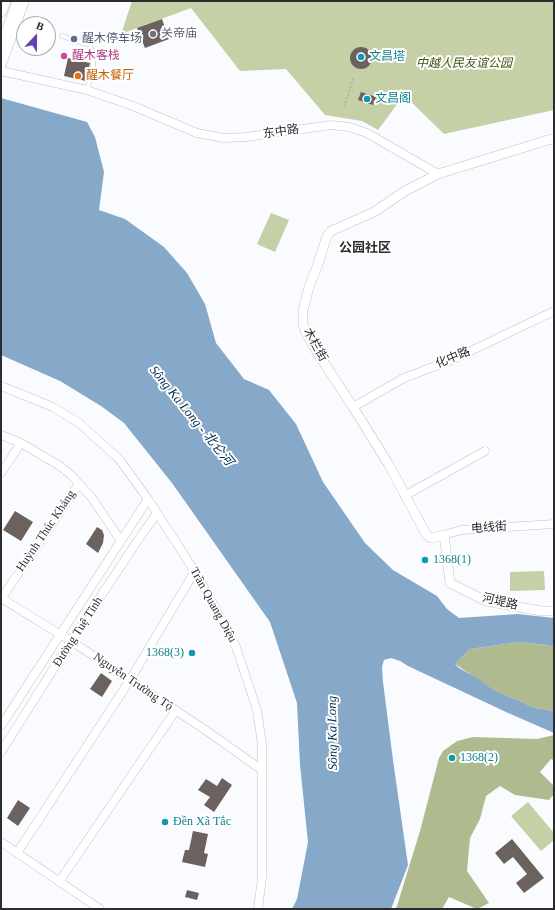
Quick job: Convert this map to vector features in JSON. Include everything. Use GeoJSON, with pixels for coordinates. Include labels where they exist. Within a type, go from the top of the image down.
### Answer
{"type":"FeatureCollection","features":[{"type":"Feature","properties":{"kind":"main road"},"geometry":{"type":"LineString","coordinates":[[1,11],[5,1]]}},
{"type":"Feature","properties":{"kind":"main road"},"geometry":{"type":"LineString","coordinates":[[1,50],[18,1]]}},
{"type":"Feature","properties":{"kind":"street"},"geometry":{"type":"LineString","coordinates":[[1,67],[25,1]]}},
{"type":"Feature","properties":{"kind":"street","name":"东中路"},"geometry":{"type":"LineString","coordinates":[[1,72],[87,90],[133,106],[197,133],[224,138],[246,137],[330,125],[349,127],[367,133],[438,174]]}},
{"type":"Feature","properties":{"kind":"street"},"geometry":{"type":"LineString","coordinates":[[438,174],[554,139]]}},
{"type":"Feature","properties":{"kind":"street","name":"木栏街"},"geometry":{"type":"LineString","coordinates":[[426,534],[406,495],[354,407],[305,331],[303,323],[303,310],[309,287],[327,236],[331,231],[374,212],[405,191],[438,174]]}},
{"type":"Feature","properties":{"kind":"street","name":"化中路"},"geometry":{"type":"LineString","coordinates":[[354,407],[404,378],[454,359],[554,311]]}},
{"type":"Feature","properties":{"kind":"street","name":"Trần Quang Diệu"},"geometry":{"type":"LineString","coordinates":[[1,386],[53,407],[79,422],[119,459],[148,499],[195,571],[236,647],[257,710],[262,744],[262,877],[258,909]]}},
{"type":"Feature","properties":{"kind":"street"},"geometry":{"type":"LineString","coordinates":[[1,434],[60,466],[92,498],[122,541]]}},
{"type":"Feature","properties":{"kind":"street"},"geometry":{"type":"LineString","coordinates":[[1,473],[21,444]]}},
{"type":"Feature","properties":{"kind":"street"},"geometry":{"type":"LineString","coordinates":[[406,495],[485,451]]}},
{"type":"Feature","properties":{"kind":"street","name":"Huỳnh Thúc Kháng"},"geometry":{"type":"LineString","coordinates":[[1,598],[78,484]]}},
{"type":"Feature","properties":{"kind":"street","name":"Đường Tuệ Tĩnh"},"geometry":{"type":"LineString","coordinates":[[1,726],[148,499]]}},
{"type":"Feature","properties":{"kind":"street","name":"Đường Tuệ Tĩnh"},"geometry":{"type":"LineString","coordinates":[[1,752],[71,641],[157,513]]}},
{"type":"Feature","properties":{"kind":"street","name":"电线街"},"geometry":{"type":"LineString","coordinates":[[426,534],[431,538],[461,530],[554,524]]}},
{"type":"Feature","properties":{"kind":"street","name":"河堤路"},"geometry":{"type":"LineString","coordinates":[[444,535],[450,583],[486,601],[541,611],[554,611]]}},
{"type":"Feature","properties":{"kind":"street"},"geometry":{"type":"LineString","coordinates":[[17,853],[130,680],[195,571]]}},
{"type":"Feature","properties":{"kind":"street","name":"Nguyễn Trường Tộ"},"geometry":{"type":"LineString","coordinates":[[1,598],[71,641],[176,710],[262,770]]}},
{"type":"Feature","properties":{"kind":"street"},"geometry":{"type":"LineString","coordinates":[[59,882],[176,710]]}},
{"type":"Feature","properties":{"kind":"street"},"geometry":{"type":"LineString","coordinates":[[1,842],[100,909]]}},
{"type":"Feature","properties":{"kind":"lane"},"geometry":{"type":"LineString","coordinates":[[62,36],[90,45],[93,56],[93,72],[87,90]]}},
{"type":"Feature","properties":{"kind":"path"},"geometry":{"type":"LineString","coordinates":[[344,107],[354,77]]}},
{"type":"Feature","properties":{"kind":"green space","name":"中越人民友谊公园"},"geometry":{"type":"Polygon","coordinates":[[[132,1],[554,1],[554,110],[444,134],[404,95],[378,130],[362,121],[325,115],[286,69],[240,71],[191,8],[121,34],[132,1]]]}},
{"type":"Feature","properties":{"kind":"green space"},"geometry":{"type":"Polygon","coordinates":[[[271,213],[289,220],[275,252],[257,244],[271,213]]]}},
{"type":"Feature","properties":{"kind":"green space"},"geometry":{"type":"Polygon","coordinates":[[[544,571],[545,590],[510,591],[510,572],[544,571]]]}},
{"type":"Feature","properties":{"kind":"green space"},"geometry":{"type":"Polygon","coordinates":[[[519,642],[554,647],[554,711],[535,708],[494,690],[455,664],[470,649],[519,642]]]}},
{"type":"Feature","properties":{"kind":"green space"},"geometry":{"type":"Polygon","coordinates":[[[554,735],[554,760],[551,759],[540,772],[554,786],[554,794],[549,800],[515,795],[500,786],[486,796],[480,819],[470,838],[467,871],[489,903],[477,909],[449,897],[442,909],[396,909],[420,831],[439,758],[443,751],[457,741],[473,737],[537,739],[554,735]]]}},
{"type":"Feature","properties":{"kind":"green space"},"geometry":{"type":"Polygon","coordinates":[[[528,802],[554,833],[554,840],[541,851],[511,816],[528,802]]]}},
{"type":"Feature","properties":{"kind":"water"},"geometry":{"type":"Polygon","coordinates":[[[1,98],[87,122],[95,137],[104,172],[99,210],[125,219],[164,247],[187,273],[205,304],[216,343],[244,379],[269,390],[296,424],[323,482],[365,543],[393,570],[437,596],[447,609],[459,618],[518,614],[554,618],[554,647],[519,642],[470,649],[455,664],[494,690],[535,708],[554,711],[554,733],[506,712],[400,661],[391,658],[384,660],[382,667],[383,682],[408,865],[391,909],[292,909],[297,899],[308,842],[300,765],[297,703],[270,622],[172,483],[124,423],[101,406],[60,381],[1,355],[1,98]]]}},
{"type":"Feature","properties":{"kind":"building","name":"关帝庙"},"geometry":{"type":"Polygon","coordinates":[[[162,19],[169,39],[145,48],[137,28],[162,19]]]}},
{"type":"Feature","properties":{"kind":"building","name":"文昌塔"},"geometry":{"type":"Polygon","coordinates":[[[361,47],[365,48],[371,54],[371,62],[365,68],[361,69],[357,68],[351,62],[350,58],[351,54],[357,48],[361,47]]]}},
{"type":"Feature","properties":{"kind":"building"},"geometry":{"type":"Polygon","coordinates":[[[68,58],[90,63],[86,81],[64,76],[68,58]]]}},
{"type":"Feature","properties":{"kind":"building","name":"文昌阁"},"geometry":{"type":"Polygon","coordinates":[[[361,92],[376,97],[373,105],[358,100],[361,92]]]}},
{"type":"Feature","properties":{"kind":"building"},"geometry":{"type":"Polygon","coordinates":[[[15,511],[33,522],[21,541],[3,530],[15,511]]]}},
{"type":"Feature","properties":{"kind":"building"},"geometry":{"type":"Polygon","coordinates":[[[97,527],[102,530],[104,535],[103,543],[98,553],[86,544],[97,527]]]}},
{"type":"Feature","properties":{"kind":"building"},"geometry":{"type":"Polygon","coordinates":[[[101,673],[112,681],[102,697],[90,689],[101,673]]]}},
{"type":"Feature","properties":{"kind":"building"},"geometry":{"type":"Polygon","coordinates":[[[222,778],[232,785],[214,812],[204,805],[210,797],[198,790],[206,779],[217,786],[222,778]]]}},
{"type":"Feature","properties":{"kind":"building"},"geometry":{"type":"Polygon","coordinates":[[[18,800],[30,808],[18,826],[7,818],[18,800]]]}},
{"type":"Feature","properties":{"kind":"building"},"geometry":{"type":"Polygon","coordinates":[[[193,831],[208,834],[204,853],[208,854],[205,867],[182,862],[185,850],[189,850],[193,831]]]}},
{"type":"Feature","properties":{"kind":"building"},"geometry":{"type":"Polygon","coordinates":[[[512,839],[544,878],[524,893],[516,883],[527,874],[513,857],[504,864],[495,853],[512,839]]]}},
{"type":"Feature","properties":{"kind":"building"},"geometry":{"type":"Polygon","coordinates":[[[187,890],[199,893],[197,900],[185,897],[187,890]]]}},
{"type":"Feature","properties":{"kind":"place","name":"关帝庙"},"geometry":{"type":"Point","coordinates":[153,34]}},
{"type":"Feature","properties":{"kind":"place","name":"醒木停车场"},"geometry":{"type":"Point","coordinates":[74,39]}},
{"type":"Feature","properties":{"kind":"place","name":"醒木客栈"},"geometry":{"type":"Point","coordinates":[64,56]}},
{"type":"Feature","properties":{"kind":"place","name":"文昌塔"},"geometry":{"type":"Point","coordinates":[361,57]}},
{"type":"Feature","properties":{"kind":"place","name":"醒木餐厅"},"geometry":{"type":"Point","coordinates":[78,76]}},
{"type":"Feature","properties":{"kind":"place","name":"文昌阁"},"geometry":{"type":"Point","coordinates":[367,99]}},
{"type":"Feature","properties":{"kind":"place","name":"1368(1)"},"geometry":{"type":"Point","coordinates":[425,560]}},
{"type":"Feature","properties":{"kind":"place","name":"1368(3)"},"geometry":{"type":"Point","coordinates":[192,653]}},
{"type":"Feature","properties":{"kind":"place","name":"1368(2)"},"geometry":{"type":"Point","coordinates":[452,758]}},
{"type":"Feature","properties":{"kind":"place","name":"Đền Xã Tắc"},"geometry":{"type":"Point","coordinates":[165,822]}},
{"type":"Feature","properties":{"kind":"district","name":"公园社区"},"geometry":{"type":"Point","coordinates":[365,249]}},
{"type":"Feature","properties":{"kind":"water label","name":"Sông Ka Long - 北仑河"},"geometry":{"type":"Point","coordinates":[191,416]}},
{"type":"Feature","properties":{"kind":"water label","name":"Sông Ka Long"},"geometry":{"type":"Point","coordinates":[333,733]}}]}
